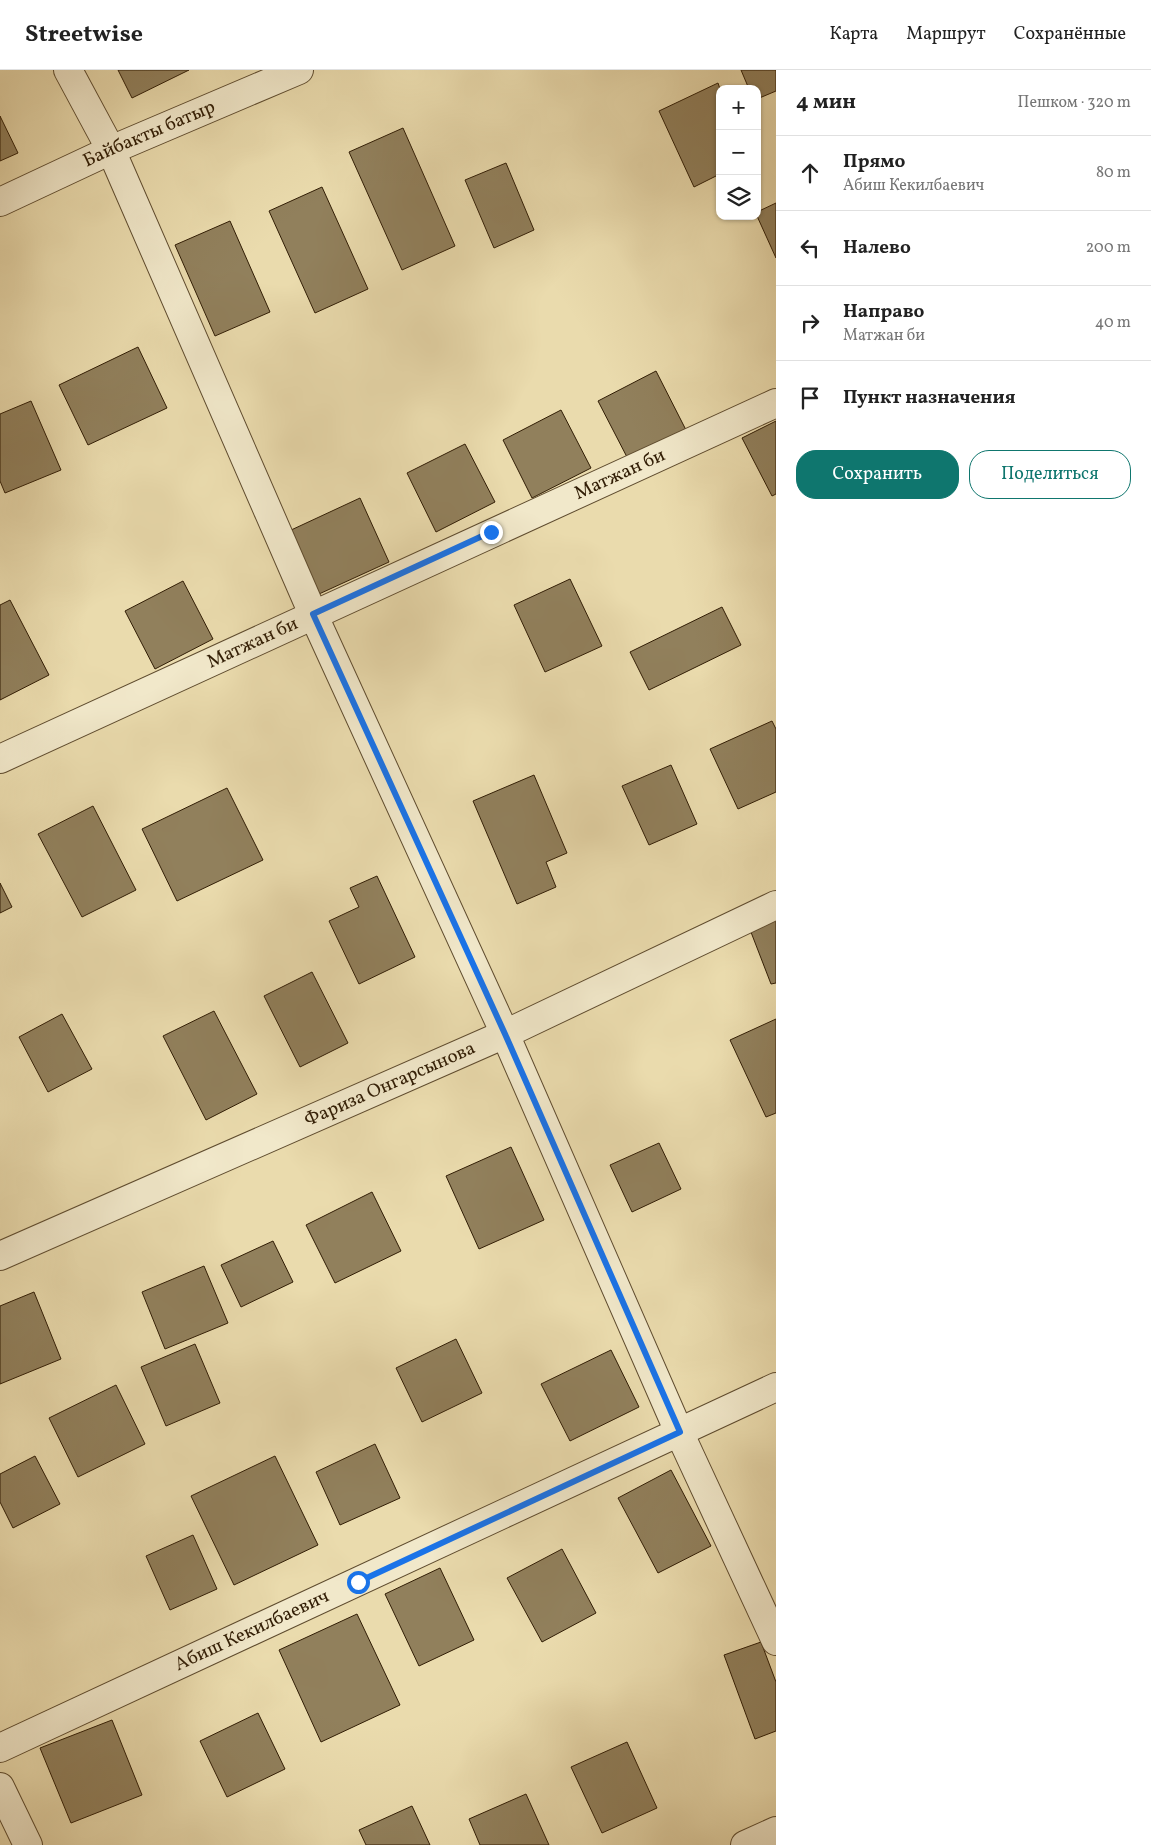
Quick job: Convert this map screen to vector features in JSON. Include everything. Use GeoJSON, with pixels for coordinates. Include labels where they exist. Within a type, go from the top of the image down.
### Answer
{"type":"FeatureCollection","features":[{"type":"Feature","properties":{"kind":"street"},"geometry":{"type":"LineString","coordinates":[[68,70],[110,150],[313,614],[505,1034],[680,1432],[776,1641]]}},
{"type":"Feature","properties":{"kind":"street","name":"Байбакты батыр"},"geometry":{"type":"LineString","coordinates":[[0,202],[110,150],[299,70]]}},
{"type":"Feature","properties":{"kind":"street","name":"Матжан би"},"geometry":{"type":"LineString","coordinates":[[0,759],[776,403]]}},
{"type":"Feature","properties":{"kind":"street","name":"Фариза Онгарсынова"},"geometry":{"type":"LineString","coordinates":[[0,1256],[505,1034],[776,905]]}},
{"type":"Feature","properties":{"kind":"street","name":"Абиш Кекилбаевич"},"geometry":{"type":"LineString","coordinates":[[0,1748],[776,1387]]}},
{"type":"Feature","properties":{"kind":"street"},"geometry":{"type":"LineString","coordinates":[[0,1787],[28,1845]]}},
{"type":"Feature","properties":{"kind":"street"},"geometry":{"type":"LineString","coordinates":[[745,1845],[776,1831]]}},
{"type":"Feature","properties":{"kind":"building"},"geometry":{"type":"Polygon","coordinates":[[[118,70],[189,70],[132,98],[118,70]]]}},
{"type":"Feature","properties":{"kind":"building"},"geometry":{"type":"Polygon","coordinates":[[[741,70],[776,70],[776,91],[761,97],[761,85],[747,85],[741,70]]]}},
{"type":"Feature","properties":{"kind":"building"},"geometry":{"type":"Polygon","coordinates":[[[718,83],[719,85],[716,85],[716,176],[694,187],[659,111],[718,83]]]}},
{"type":"Feature","properties":{"kind":"building"},"geometry":{"type":"Polygon","coordinates":[[[0,116],[18,153],[0,161],[0,116]]]}},
{"type":"Feature","properties":{"kind":"building"},"geometry":{"type":"Polygon","coordinates":[[[403,128],[455,246],[402,270],[349,152],[403,128]]]}},
{"type":"Feature","properties":{"kind":"building"},"geometry":{"type":"Polygon","coordinates":[[[506,163],[534,230],[494,248],[465,180],[506,163]]]}},
{"type":"Feature","properties":{"kind":"building"},"geometry":{"type":"Polygon","coordinates":[[[322,187],[368,289],[315,313],[269,211],[322,187]]]}},
{"type":"Feature","properties":{"kind":"building"},"geometry":{"type":"Polygon","coordinates":[[[776,203],[776,258],[759,220],[761,220],[761,210],[776,203]]]}},
{"type":"Feature","properties":{"kind":"building"},"geometry":{"type":"Polygon","coordinates":[[[230,221],[270,312],[215,336],[175,245],[230,221]]]}},
{"type":"Feature","properties":{"kind":"building"},"geometry":{"type":"Polygon","coordinates":[[[138,347],[167,408],[88,445],[59,385],[138,347]]]}},
{"type":"Feature","properties":{"kind":"building"},"geometry":{"type":"Polygon","coordinates":[[[656,371],[686,430],[628,459],[598,401],[656,371]]]}},
{"type":"Feature","properties":{"kind":"building"},"geometry":{"type":"Polygon","coordinates":[[[31,401],[61,470],[5,493],[0,481],[0,414],[31,401]]]}},
{"type":"Feature","properties":{"kind":"building"},"geometry":{"type":"Polygon","coordinates":[[[561,410],[591,468],[532,498],[503,440],[561,410]]]}},
{"type":"Feature","properties":{"kind":"building"},"geometry":{"type":"Polygon","coordinates":[[[776,421],[776,494],[772,496],[742,438],[776,421]]]}},
{"type":"Feature","properties":{"kind":"building"},"geometry":{"type":"Polygon","coordinates":[[[465,444],[495,502],[436,532],[407,473],[465,444]]]}},
{"type":"Feature","properties":{"kind":"building"},"geometry":{"type":"Polygon","coordinates":[[[360,498],[389,562],[319,594],[289,531],[360,498]]]}},
{"type":"Feature","properties":{"kind":"building"},"geometry":{"type":"Polygon","coordinates":[[[570,579],[602,646],[545,672],[514,605],[570,579]]]}},
{"type":"Feature","properties":{"kind":"building"},"geometry":{"type":"Polygon","coordinates":[[[183,581],[213,639],[155,669],[125,611],[183,581]]]}},
{"type":"Feature","properties":{"kind":"building"},"geometry":{"type":"Polygon","coordinates":[[[10,600],[49,675],[0,700],[0,605],[10,600]]]}},
{"type":"Feature","properties":{"kind":"building"},"geometry":{"type":"Polygon","coordinates":[[[722,607],[741,645],[649,690],[630,652],[722,607]]]}},
{"type":"Feature","properties":{"kind":"building"},"geometry":{"type":"Polygon","coordinates":[[[772,721],[776,729],[776,792],[738,809],[710,749],[772,721]]]}},
{"type":"Feature","properties":{"kind":"building"},"geometry":{"type":"Polygon","coordinates":[[[671,765],[697,824],[649,845],[622,786],[671,765]]]}},
{"type":"Feature","properties":{"kind":"building"},"geometry":{"type":"Polygon","coordinates":[[[534,775],[567,853],[546,862],[556,887],[517,904],[473,801],[534,775]]]}},
{"type":"Feature","properties":{"kind":"building"},"geometry":{"type":"Polygon","coordinates":[[[227,788],[263,860],[177,901],[142,829],[227,788]]]}},
{"type":"Feature","properties":{"kind":"building"},"geometry":{"type":"Polygon","coordinates":[[[93,806],[136,890],[82,917],[38,834],[93,806]]]}},
{"type":"Feature","properties":{"kind":"building"},"geometry":{"type":"Polygon","coordinates":[[[377,876],[415,957],[359,984],[329,921],[359,907],[350,888],[377,876]]]}},
{"type":"Feature","properties":{"kind":"building"},"geometry":{"type":"Polygon","coordinates":[[[0,883],[12,907],[0,913],[0,883]]]}},
{"type":"Feature","properties":{"kind":"building"},"geometry":{"type":"Polygon","coordinates":[[[776,917],[776,983],[771,984],[749,927],[776,917]]]}},
{"type":"Feature","properties":{"kind":"building"},"geometry":{"type":"Polygon","coordinates":[[[312,972],[348,1043],[300,1067],[264,996],[312,972]]]}},
{"type":"Feature","properties":{"kind":"building"},"geometry":{"type":"Polygon","coordinates":[[[214,1011],[257,1094],[206,1120],[163,1036],[214,1011]]]}},
{"type":"Feature","properties":{"kind":"building"},"geometry":{"type":"Polygon","coordinates":[[[62,1014],[92,1069],[48,1092],[19,1037],[62,1014]]]}},
{"type":"Feature","properties":{"kind":"building"},"geometry":{"type":"Polygon","coordinates":[[[776,1019],[776,1113],[766,1117],[730,1040],[776,1019]]]}},
{"type":"Feature","properties":{"kind":"building"},"geometry":{"type":"Polygon","coordinates":[[[659,1143],[681,1189],[632,1212],[610,1165],[659,1143]]]}},
{"type":"Feature","properties":{"kind":"building"},"geometry":{"type":"Polygon","coordinates":[[[511,1147],[544,1220],[479,1249],[446,1176],[511,1147]]]}},
{"type":"Feature","properties":{"kind":"building"},"geometry":{"type":"Polygon","coordinates":[[[372,1192],[401,1251],[335,1283],[306,1225],[372,1192]]]}},
{"type":"Feature","properties":{"kind":"building"},"geometry":{"type":"Polygon","coordinates":[[[273,1241],[293,1282],[241,1307],[221,1265],[273,1241]]]}},
{"type":"Feature","properties":{"kind":"building"},"geometry":{"type":"Polygon","coordinates":[[[204,1266],[228,1323],[165,1349],[142,1292],[204,1266]]]}},
{"type":"Feature","properties":{"kind":"building"},"geometry":{"type":"Polygon","coordinates":[[[34,1292],[61,1359],[0,1384],[0,1306],[34,1292]]]}},
{"type":"Feature","properties":{"kind":"building"},"geometry":{"type":"Polygon","coordinates":[[[456,1339],[482,1393],[422,1422],[396,1368],[456,1339]]]}},
{"type":"Feature","properties":{"kind":"building"},"geometry":{"type":"Polygon","coordinates":[[[195,1344],[220,1403],[166,1426],[141,1367],[195,1344]]]}},
{"type":"Feature","properties":{"kind":"building"},"geometry":{"type":"Polygon","coordinates":[[[611,1350],[639,1407],[570,1441],[541,1384],[611,1350]]]}},
{"type":"Feature","properties":{"kind":"building"},"geometry":{"type":"Polygon","coordinates":[[[116,1385],[145,1444],[78,1477],[49,1418],[116,1385]]]}},
{"type":"Feature","properties":{"kind":"building"},"geometry":{"type":"Polygon","coordinates":[[[375,1444],[400,1498],[340,1525],[316,1472],[375,1444]]]}},
{"type":"Feature","properties":{"kind":"building"},"geometry":{"type":"Polygon","coordinates":[[[35,1456],[60,1504],[13,1528],[0,1502],[0,1474],[35,1456]]]}},
{"type":"Feature","properties":{"kind":"building"},"geometry":{"type":"Polygon","coordinates":[[[275,1456],[318,1545],[234,1585],[191,1496],[275,1456]]]}},
{"type":"Feature","properties":{"kind":"building"},"geometry":{"type":"Polygon","coordinates":[[[671,1470],[711,1546],[658,1573],[618,1498],[671,1470]]]}},
{"type":"Feature","properties":{"kind":"building"},"geometry":{"type":"Polygon","coordinates":[[[193,1535],[217,1589],[170,1610],[146,1556],[193,1535]]]}},
{"type":"Feature","properties":{"kind":"building"},"geometry":{"type":"Polygon","coordinates":[[[562,1549],[596,1613],[542,1642],[507,1578],[562,1549]]]}},
{"type":"Feature","properties":{"kind":"building"},"geometry":{"type":"Polygon","coordinates":[[[440,1568],[474,1640],[419,1666],[385,1594],[440,1568]]]}},
{"type":"Feature","properties":{"kind":"building"},"geometry":{"type":"Polygon","coordinates":[[[357,1614],[400,1705],[321,1742],[279,1650],[357,1614]]]}},
{"type":"Feature","properties":{"kind":"building"},"geometry":{"type":"Polygon","coordinates":[[[761,1642],[776,1682],[776,1731],[755,1739],[724,1655],[761,1642]]]}},
{"type":"Feature","properties":{"kind":"building"},"geometry":{"type":"Polygon","coordinates":[[[258,1713],[285,1769],[227,1797],[200,1741],[258,1713]]]}},
{"type":"Feature","properties":{"kind":"building"},"geometry":{"type":"Polygon","coordinates":[[[112,1720],[142,1795],[71,1823],[40,1748],[112,1720]]]}},
{"type":"Feature","properties":{"kind":"building"},"geometry":{"type":"Polygon","coordinates":[[[627,1742],[657,1808],[602,1833],[571,1767],[627,1742]]]}},
{"type":"Feature","properties":{"kind":"building"},"geometry":{"type":"Polygon","coordinates":[[[526,1794],[549,1845],[480,1845],[469,1819],[526,1794]]]}},
{"type":"Feature","properties":{"kind":"building"},"geometry":{"type":"Polygon","coordinates":[[[412,1806],[430,1845],[366,1845],[359,1830],[412,1806]]]}},
{"type":"Feature","properties":{"kind":"route"},"geometry":{"type":"LineString","coordinates":[[358,1582],[680,1432],[505,1034],[313,614],[491,532]]}}]}
